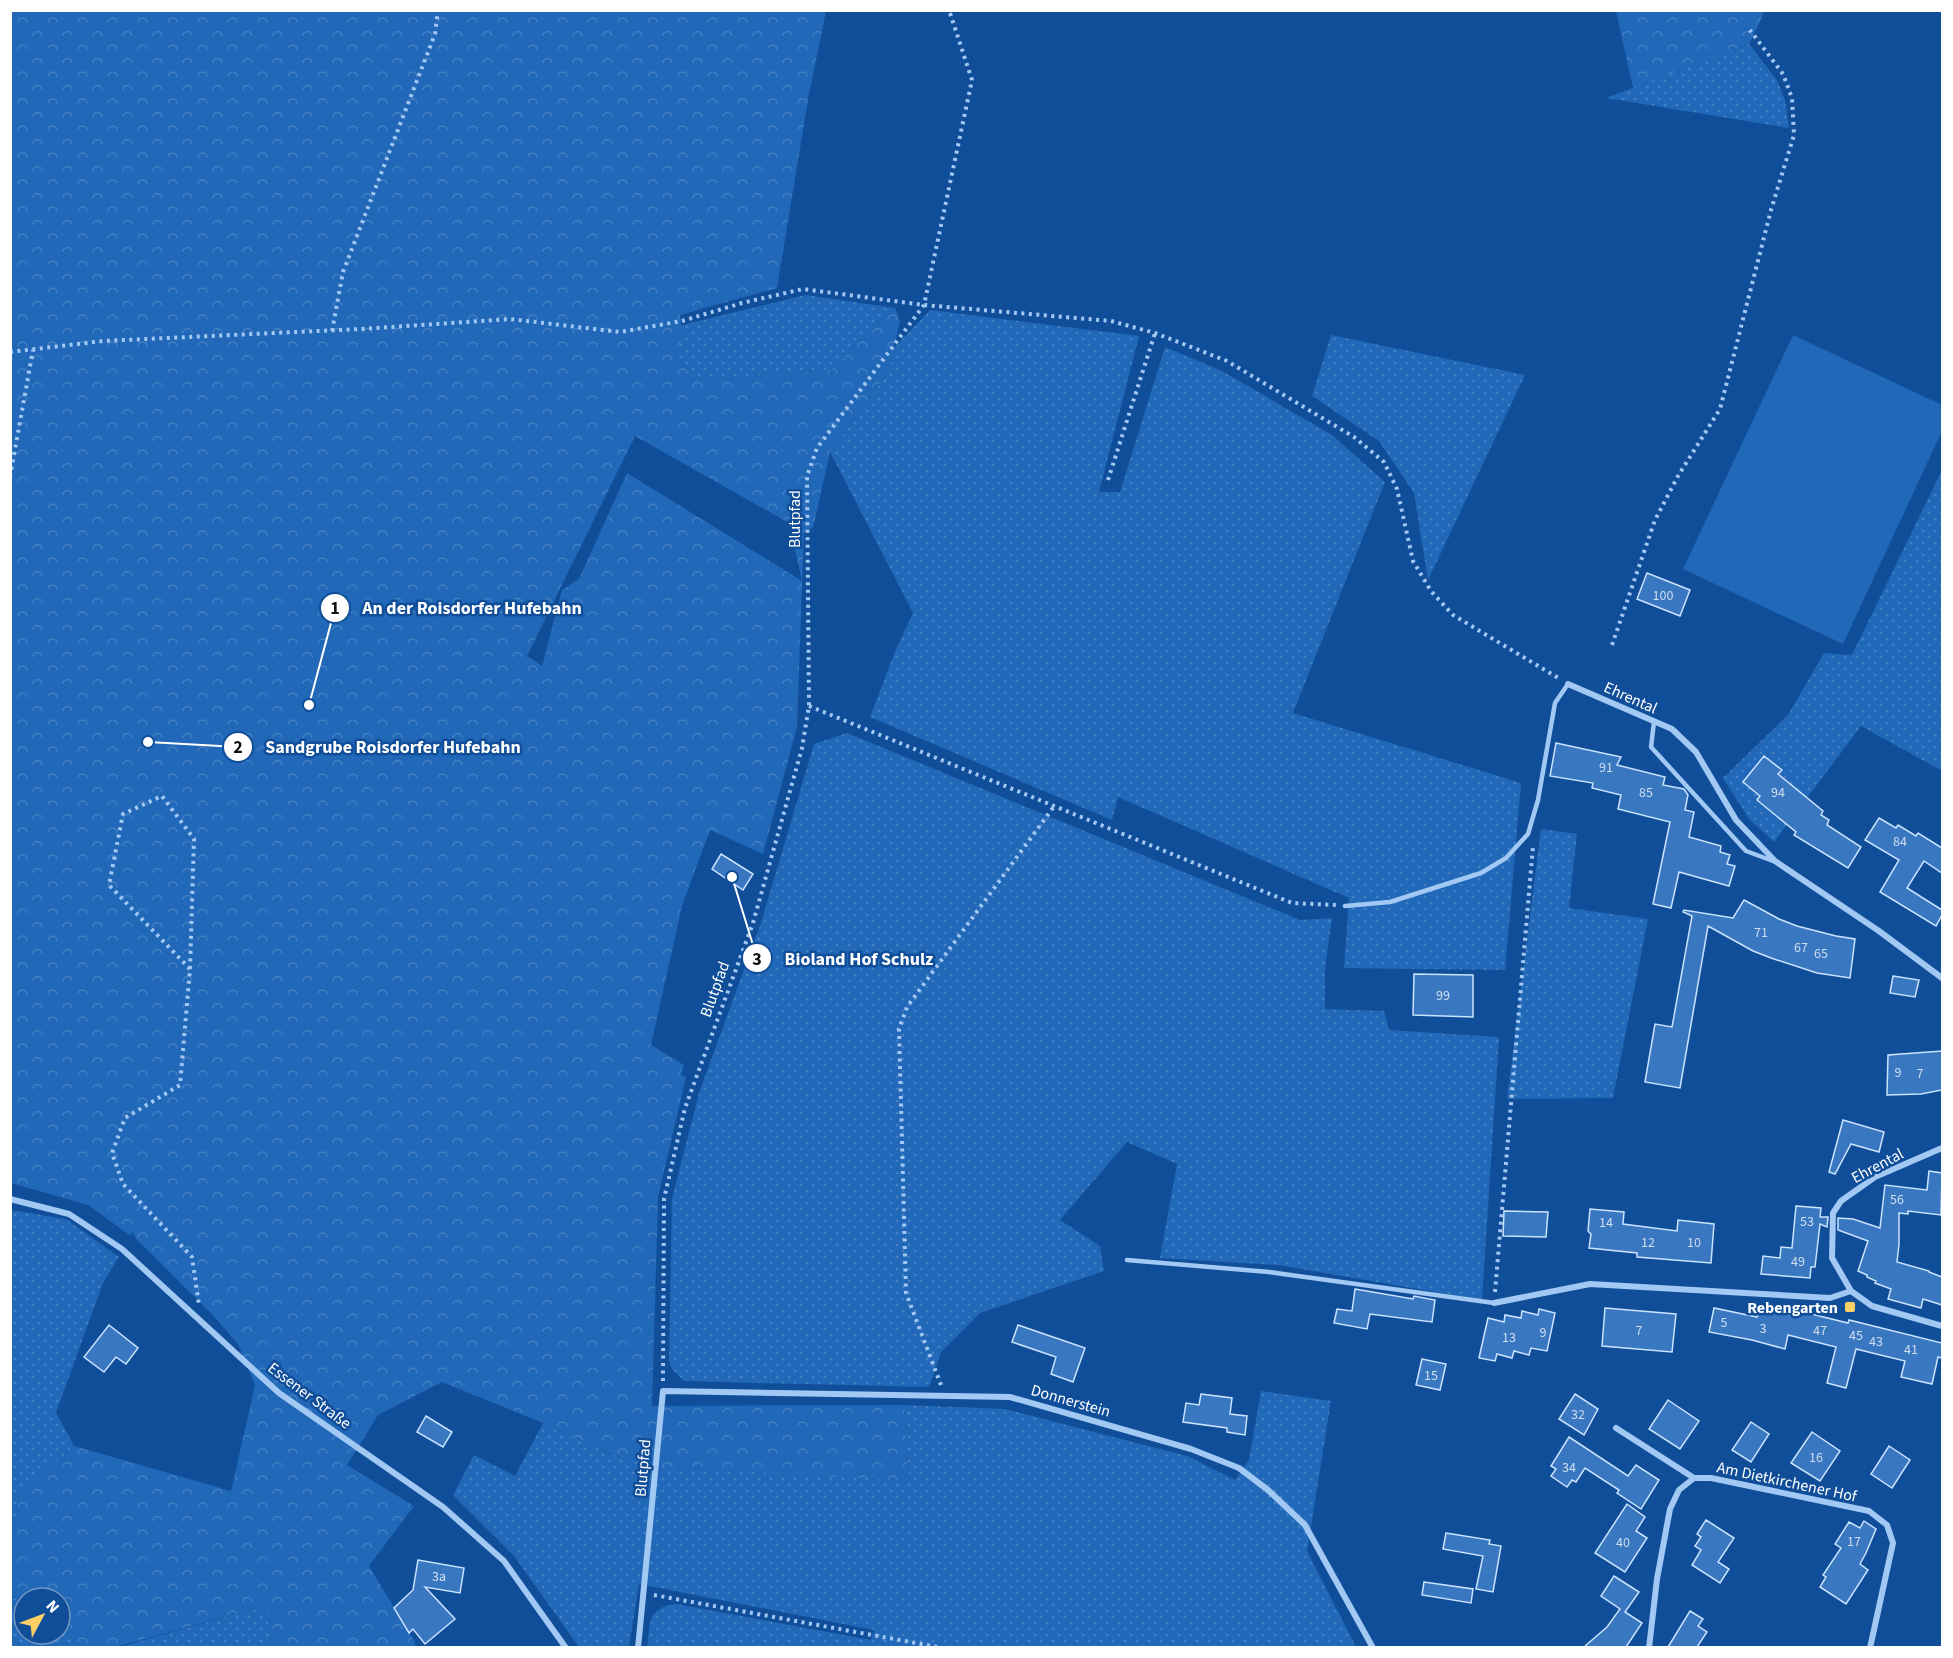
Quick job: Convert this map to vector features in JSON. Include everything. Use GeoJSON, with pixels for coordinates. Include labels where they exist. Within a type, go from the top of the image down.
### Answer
{"type":"FeatureCollection","features":[{"type":"Feature","properties":{"kind":"street","name":"Ehrental"},"geometry":{"type":"LineString","coordinates":[[1568,684],[1672,729],[1695,752],[1736,820],[1775,861],[1879,931],[1942,978]]}},
{"type":"Feature","properties":{"kind":"street","name":"Ehrental"},"geometry":{"type":"LineString","coordinates":[[1942,1148],[1875,1177],[1841,1201],[1833,1213],[1832,1258],[1851,1291],[1872,1306],[1942,1326]]}},
{"type":"Feature","properties":{"kind":"street","name":"Essener Straße"},"geometry":{"type":"LineString","coordinates":[[10,1199],[69,1214],[122,1249],[279,1393],[443,1507],[504,1561],[567,1647]]}},
{"type":"Feature","properties":{"kind":"street"},"geometry":{"type":"LineString","coordinates":[[1494,1302],[1590,1284],[1830,1298],[1851,1291]]}},
{"type":"Feature","properties":{"kind":"street","name":"Donnerstein"},"geometry":{"type":"LineString","coordinates":[[663,1391],[1010,1397],[1191,1449],[1239,1468],[1268,1490],[1305,1525],[1373,1647]]}},
{"type":"Feature","properties":{"kind":"street","name":"Blutpfad"},"geometry":{"type":"LineString","coordinates":[[638,1647],[663,1391]]}},
{"type":"Feature","properties":{"kind":"street","name":"Am Dietkirchener Hof"},"geometry":{"type":"LineString","coordinates":[[1616,1428],[1694,1478],[1711,1478],[1869,1511],[1887,1525],[1893,1543],[1870,1647]]}},
{"type":"Feature","properties":{"kind":"street","name":"Am Dietkirchener Hof"},"geometry":{"type":"LineString","coordinates":[[1649,1647],[1657,1579],[1670,1509],[1679,1490],[1694,1478]]}},
{"type":"Feature","properties":{"kind":"lane"},"geometry":{"type":"LineString","coordinates":[[1345,906],[1390,902],[1481,873],[1506,858],[1528,834],[1538,800],[1555,703],[1568,684]]}},
{"type":"Feature","properties":{"kind":"lane"},"geometry":{"type":"LineString","coordinates":[[1654,722],[1651,747],[1746,851],[1775,861]]}},
{"type":"Feature","properties":{"kind":"lane"},"geometry":{"type":"LineString","coordinates":[[1127,1260],[1269,1272],[1494,1302]]}},
{"type":"Feature","properties":{"kind":"path"},"geometry":{"type":"LineString","coordinates":[[332,331],[343,272],[435,34],[438,10]]}},
{"type":"Feature","properties":{"kind":"path"},"geometry":{"type":"LineString","coordinates":[[924,305],[972,80],[949,10]]}},
{"type":"Feature","properties":{"kind":"path"},"geometry":{"type":"LineString","coordinates":[[1612,645],[1655,520],[1678,476],[1720,409],[1771,210],[1794,135],[1792,98],[1783,74],[1750,30]]}},
{"type":"Feature","properties":{"kind":"path"},"geometry":{"type":"LineString","coordinates":[[10,352],[103,341],[332,331],[510,319],[620,332],[682,321],[742,303],[803,289],[924,305],[1110,321],[1155,333],[1227,361],[1354,437],[1384,462],[1397,489],[1413,561],[1431,591],[1453,615],[1568,684]]}},
{"type":"Feature","properties":{"kind":"path","name":"Blutpfad"},"geometry":{"type":"LineString","coordinates":[[663,1391],[664,1199],[685,1108],[753,923],[802,748],[809,706],[807,476],[817,448],[924,305]]}},
{"type":"Feature","properties":{"kind":"path"},"geometry":{"type":"LineString","coordinates":[[1108,480],[1155,333]]}},
{"type":"Feature","properties":{"kind":"path"},"geometry":{"type":"LineString","coordinates":[[10,477],[33,350]]}},
{"type":"Feature","properties":{"kind":"path"},"geometry":{"type":"LineString","coordinates":[[809,706],[1292,903],[1345,906]]}},
{"type":"Feature","properties":{"kind":"path"},"geometry":{"type":"LineString","coordinates":[[190,969],[109,885],[123,814],[162,796],[194,839],[190,969],[180,1085],[125,1118],[112,1153],[123,1184],[192,1257],[202,1323]]}},
{"type":"Feature","properties":{"kind":"path"},"geometry":{"type":"LineString","coordinates":[[945,1396],[906,1293],[899,1029],[907,1007],[1055,805]]}},
{"type":"Feature","properties":{"kind":"path"},"geometry":{"type":"LineString","coordinates":[[1494,1302],[1534,847],[1528,834]]}},
{"type":"Feature","properties":{"kind":"path"},"geometry":{"type":"LineString","coordinates":[[644,1593],[943,1647]]}},
{"type":"Feature","properties":{"kind":"green space"},"geometry":{"type":"Polygon","coordinates":[[[1616,10],[1765,11],[1749,44],[1633,88],[1616,10]]]}},
{"type":"Feature","properties":{"kind":"green space"},"geometry":{"type":"Polygon","coordinates":[[[11,11],[826,11],[809,94],[777,288],[680,315],[683,337],[675,355],[701,380],[831,370],[895,308],[900,322],[888,373],[830,452],[813,528],[804,531],[797,727],[763,854],[710,830],[682,906],[651,1045],[684,1065],[681,1074],[686,1077],[658,1197],[652,1406],[904,1405],[909,1481],[642,1467],[442,1382],[378,1415],[347,1465],[414,1506],[369,1566],[415,1642],[415,1647],[273,1647],[265,1606],[115,1647],[85,1647],[72,1638],[72,1586],[12,1586],[11,1595],[11,1539],[20,1495],[74,1446],[231,1491],[255,1385],[238,1344],[210,1312],[137,1240],[132,1231],[131,1236],[88,1205],[11,1183],[11,11]],[[635,436],[527,656],[542,666],[562,590],[579,579],[627,473],[802,581],[789,523],[635,436]]]}},
{"type":"Feature","properties":{"kind":"green space"},"geometry":{"type":"Polygon","coordinates":[[[1749,44],[1777,80],[1785,100],[1789,128],[1606,98],[1749,44]]]}},
{"type":"Feature","properties":{"kind":"green space"},"geometry":{"type":"Polygon","coordinates":[[[805,295],[895,308],[831,370],[701,380],[662,343],[674,327],[805,295]]]}},
{"type":"Feature","properties":{"kind":"green space"},"geometry":{"type":"Polygon","coordinates":[[[930,310],[1139,336],[1099,492],[1120,492],[1165,347],[1222,371],[1332,435],[1385,482],[1293,713],[1521,783],[1505,970],[1344,968],[1349,898],[1118,797],[1112,820],[870,717],[896,649],[913,613],[830,452],[888,373],[893,349],[930,310]]]}},
{"type":"Feature","properties":{"kind":"green space"},"geometry":{"type":"Polygon","coordinates":[[[1331,335],[1525,375],[1428,580],[1414,493],[1379,441],[1312,396],[1331,335]]]}},
{"type":"Feature","properties":{"kind":"green space"},"geometry":{"type":"Polygon","coordinates":[[[1793,335],[1942,405],[1942,431],[1843,644],[1683,569],[1793,335]]]}},
{"type":"Feature","properties":{"kind":"green space"},"geometry":{"type":"Polygon","coordinates":[[[1942,470],[1942,771],[1861,726],[1774,842],[1749,819],[1723,778],[1788,715],[1824,653],[1852,655],[1942,470]]]}},
{"type":"Feature","properties":{"kind":"green space"},"geometry":{"type":"Polygon","coordinates":[[[847,733],[1300,920],[1332,918],[1325,968],[1325,1009],[1384,1011],[1389,1030],[1499,1037],[1482,1300],[1278,1265],[1160,1258],[1177,1164],[1127,1142],[1060,1220],[1100,1246],[1104,1271],[980,1313],[941,1352],[929,1387],[684,1381],[672,1369],[669,1360],[672,1199],[699,1093],[761,923],[814,744],[847,733]]]}},
{"type":"Feature","properties":{"kind":"green space"},"geometry":{"type":"Polygon","coordinates":[[[1541,829],[1577,834],[1569,908],[1648,919],[1613,1098],[1507,1099],[1541,829]]]}},
{"type":"Feature","properties":{"kind":"green space"},"geometry":{"type":"Polygon","coordinates":[[[11,1210],[66,1219],[119,1257],[103,1283],[56,1413],[74,1446],[20,1495],[11,1539],[11,1210]]]}},
{"type":"Feature","properties":{"kind":"green space"},"geometry":{"type":"Polygon","coordinates":[[[1261,1391],[1331,1401],[1307,1551],[1356,1647],[647,1647],[650,1623],[655,1613],[666,1606],[676,1604],[871,1640],[874,1630],[639,1584],[629,1647],[579,1647],[514,1556],[453,1495],[474,1455],[515,1476],[543,1423],[642,1467],[909,1480],[904,1405],[1005,1409],[1187,1456],[1235,1480],[1249,1460],[1261,1391]]]}},
{"type":"Feature","properties":{"kind":"green space"},"geometry":{"type":"Polygon","coordinates":[[[10,1595],[12,1596],[12,1646],[72,1646],[72,1638],[85,1647],[11,1647],[10,1595]]]}},
{"type":"Feature","properties":{"kind":"green space"},"geometry":{"type":"Polygon","coordinates":[[[265,1606],[273,1647],[115,1648],[265,1606]]]}},
{"type":"Feature","properties":{"kind":"building"},"geometry":{"type":"Polygon","coordinates":[[[1647,573],[1690,590],[1680,616],[1637,599],[1647,573]]]}},
{"type":"Feature","properties":{"kind":"building"},"geometry":{"type":"Polygon","coordinates":[[[1556,743],[1621,757],[1617,765],[1665,777],[1663,785],[1684,789],[1688,795],[1685,810],[1694,812],[1689,837],[1721,846],[1720,852],[1730,855],[1727,864],[1735,866],[1729,886],[1679,872],[1671,908],[1653,904],[1670,822],[1618,809],[1621,795],[1592,788],[1593,783],[1550,776],[1556,743]]]}},
{"type":"Feature","properties":{"kind":"building"},"geometry":{"type":"Polygon","coordinates":[[[1764,756],[1782,770],[1778,774],[1823,811],[1821,815],[1829,820],[1827,825],[1861,847],[1848,868],[1794,835],[1796,832],[1757,800],[1760,796],[1743,782],[1764,756]]]}},
{"type":"Feature","properties":{"kind":"building"},"geometry":{"type":"Polygon","coordinates":[[[1879,818],[1896,828],[1898,825],[1916,836],[1918,833],[1942,848],[1942,873],[1924,861],[1907,888],[1942,910],[1936,926],[1880,892],[1899,860],[1865,840],[1879,818]]]}},
{"type":"Feature","properties":{"kind":"building"},"geometry":{"type":"Polygon","coordinates":[[[721,854],[753,874],[743,890],[712,869],[721,854]]]}},
{"type":"Feature","properties":{"kind":"building"},"geometry":{"type":"Polygon","coordinates":[[[1744,900],[1797,926],[1855,939],[1850,978],[1817,973],[1771,958],[1753,951],[1708,926],[1680,1088],[1645,1082],[1655,1024],[1672,1027],[1692,916],[1683,912],[1684,910],[1733,918],[1744,900]]]}},
{"type":"Feature","properties":{"kind":"building"},"geometry":{"type":"Polygon","coordinates":[[[1414,974],[1473,975],[1473,1017],[1413,1015],[1414,974]]]}},
{"type":"Feature","properties":{"kind":"building"},"geometry":{"type":"Polygon","coordinates":[[[1893,976],[1919,980],[1915,997],[1890,993],[1893,976]]]}},
{"type":"Feature","properties":{"kind":"building"},"geometry":{"type":"Polygon","coordinates":[[[1942,1051],[1942,1090],[1921,1094],[1887,1095],[1888,1055],[1942,1051]]]}},
{"type":"Feature","properties":{"kind":"building"},"geometry":{"type":"Polygon","coordinates":[[[1843,1120],[1884,1132],[1879,1152],[1851,1144],[1835,1174],[1829,1172],[1843,1120]]]}},
{"type":"Feature","properties":{"kind":"building"},"geometry":{"type":"Polygon","coordinates":[[[1929,1171],[1942,1173],[1941,1215],[1908,1211],[1908,1214],[1899,1213],[1897,1262],[1942,1277],[1942,1305],[1923,1299],[1921,1308],[1888,1299],[1891,1289],[1875,1283],[1876,1281],[1858,1271],[1868,1241],[1838,1230],[1838,1218],[1853,1219],[1880,1228],[1885,1185],[1927,1190],[1929,1171]]]}},
{"type":"Feature","properties":{"kind":"building"},"geometry":{"type":"Polygon","coordinates":[[[1796,1206],[1821,1208],[1820,1217],[1828,1217],[1827,1227],[1820,1224],[1815,1267],[1811,1267],[1810,1278],[1761,1274],[1763,1256],[1780,1258],[1781,1247],[1792,1248],[1796,1206]]]}},
{"type":"Feature","properties":{"kind":"building"},"geometry":{"type":"Polygon","coordinates":[[[1590,1209],[1624,1212],[1623,1224],[1677,1231],[1678,1220],[1714,1224],[1711,1263],[1637,1257],[1637,1253],[1589,1248],[1590,1209]]]}},
{"type":"Feature","properties":{"kind":"building"},"geometry":{"type":"Polygon","coordinates":[[[1504,1211],[1548,1212],[1546,1237],[1503,1236],[1504,1211]]]}},
{"type":"Feature","properties":{"kind":"building"},"geometry":{"type":"Polygon","coordinates":[[[1355,1289],[1413,1299],[1414,1296],[1435,1300],[1432,1322],[1370,1314],[1367,1329],[1334,1323],[1337,1309],[1352,1311],[1355,1289]]]}},
{"type":"Feature","properties":{"kind":"building"},"geometry":{"type":"Polygon","coordinates":[[[1759,1307],[1793,1316],[1795,1310],[1848,1323],[1849,1320],[1942,1343],[1942,1358],[1938,1357],[1932,1384],[1901,1377],[1905,1361],[1856,1349],[1846,1388],[1827,1383],[1836,1347],[1788,1335],[1785,1349],[1709,1332],[1714,1308],[1757,1317],[1759,1307]]]}},
{"type":"Feature","properties":{"kind":"building"},"geometry":{"type":"Polygon","coordinates":[[[1605,1308],[1676,1314],[1672,1352],[1602,1346],[1605,1308]]]}},
{"type":"Feature","properties":{"kind":"building"},"geometry":{"type":"Polygon","coordinates":[[[1539,1309],[1555,1313],[1547,1351],[1531,1348],[1529,1355],[1514,1351],[1512,1358],[1497,1354],[1495,1361],[1479,1358],[1488,1318],[1504,1322],[1505,1315],[1521,1318],[1522,1311],[1538,1315],[1539,1309]]]}},
{"type":"Feature","properties":{"kind":"building"},"geometry":{"type":"Polygon","coordinates":[[[109,1325],[138,1348],[126,1364],[116,1357],[104,1372],[84,1357],[109,1325]]]}},
{"type":"Feature","properties":{"kind":"building"},"geometry":{"type":"Polygon","coordinates":[[[1018,1325],[1085,1348],[1073,1382],[1051,1374],[1056,1357],[1012,1342],[1018,1325]]]}},
{"type":"Feature","properties":{"kind":"building"},"geometry":{"type":"Polygon","coordinates":[[[1422,1359],[1446,1364],[1440,1390],[1416,1385],[1422,1359]]]}},
{"type":"Feature","properties":{"kind":"building"},"geometry":{"type":"Polygon","coordinates":[[[1201,1394],[1232,1398],[1230,1414],[1247,1416],[1245,1435],[1227,1432],[1227,1428],[1183,1422],[1186,1403],[1199,1405],[1201,1394]]]}},
{"type":"Feature","properties":{"kind":"building"},"geometry":{"type":"Polygon","coordinates":[[[1575,1394],[1598,1409],[1584,1435],[1559,1419],[1575,1394]]]}},
{"type":"Feature","properties":{"kind":"building"},"geometry":{"type":"Polygon","coordinates":[[[1668,1400],[1699,1421],[1680,1449],[1649,1429],[1668,1400]]]}},
{"type":"Feature","properties":{"kind":"building"},"geometry":{"type":"Polygon","coordinates":[[[426,1416],[452,1432],[443,1447],[417,1432],[426,1416]]]}},
{"type":"Feature","properties":{"kind":"building"},"geometry":{"type":"Polygon","coordinates":[[[1751,1422],[1769,1434],[1751,1462],[1732,1450],[1751,1422]]]}},
{"type":"Feature","properties":{"kind":"building"},"geometry":{"type":"Polygon","coordinates":[[[1812,1432],[1840,1451],[1820,1481],[1791,1463],[1812,1432]]]}},
{"type":"Feature","properties":{"kind":"building"},"geometry":{"type":"Polygon","coordinates":[[[1569,1437],[1628,1476],[1636,1465],[1659,1480],[1641,1509],[1617,1493],[1619,1490],[1585,1468],[1576,1482],[1572,1480],[1567,1487],[1551,1476],[1556,1469],[1551,1466],[1569,1437]]]}},
{"type":"Feature","properties":{"kind":"building"},"geometry":{"type":"Polygon","coordinates":[[[1889,1446],[1910,1460],[1892,1488],[1871,1474],[1889,1446]]]}},
{"type":"Feature","properties":{"kind":"building"},"geometry":{"type":"Polygon","coordinates":[[[1627,1504],[1645,1517],[1636,1531],[1647,1538],[1625,1572],[1595,1553],[1627,1504]]]}},
{"type":"Feature","properties":{"kind":"building"},"geometry":{"type":"Polygon","coordinates":[[[1706,1520],[1734,1538],[1718,1562],[1729,1569],[1720,1583],[1692,1565],[1701,1550],[1695,1546],[1701,1537],[1697,1534],[1706,1520]]]}},
{"type":"Feature","properties":{"kind":"building"},"geometry":{"type":"Polygon","coordinates":[[[1864,1521],[1876,1529],[1860,1564],[1868,1570],[1846,1604],[1820,1587],[1826,1577],[1823,1575],[1841,1548],[1835,1544],[1849,1522],[1860,1528],[1864,1521]]]}},
{"type":"Feature","properties":{"kind":"building"},"geometry":{"type":"Polygon","coordinates":[[[1446,1533],[1490,1540],[1489,1544],[1501,1546],[1493,1592],[1476,1589],[1483,1556],[1443,1549],[1446,1533]]]}},
{"type":"Feature","properties":{"kind":"building"},"geometry":{"type":"Polygon","coordinates":[[[418,1560],[464,1568],[460,1593],[425,1587],[455,1619],[425,1644],[413,1629],[409,1633],[394,1608],[413,1590],[418,1560]]]}},
{"type":"Feature","properties":{"kind":"building"},"geometry":{"type":"Polygon","coordinates":[[[1614,1576],[1639,1592],[1625,1612],[1642,1623],[1626,1647],[1584,1647],[1607,1627],[1620,1609],[1601,1596],[1614,1576]]]}},
{"type":"Feature","properties":{"kind":"building"},"geometry":{"type":"Polygon","coordinates":[[[1424,1582],[1473,1589],[1471,1603],[1422,1595],[1424,1582]]]}},
{"type":"Feature","properties":{"kind":"building"},"geometry":{"type":"Polygon","coordinates":[[[1690,1611],[1703,1619],[1698,1626],[1707,1632],[1697,1647],[1668,1647],[1690,1611]]]}},
{"type":"Feature","properties":{"kind":"place","name":"An der Roisdorfer Hufebahn"},"geometry":{"type":"Point","coordinates":[309,705]}},
{"type":"Feature","properties":{"kind":"place","name":"Sandgrube Roisdorfer Hufebahn"},"geometry":{"type":"Point","coordinates":[148,742]}},
{"type":"Feature","properties":{"kind":"place","name":"Bioland Hof Schulz"},"geometry":{"type":"Point","coordinates":[732,877]}},
{"type":"Feature","properties":{"kind":"place","name":"Rebengarten"},"geometry":{"type":"Point","coordinates":[1850,1307]}}]}
